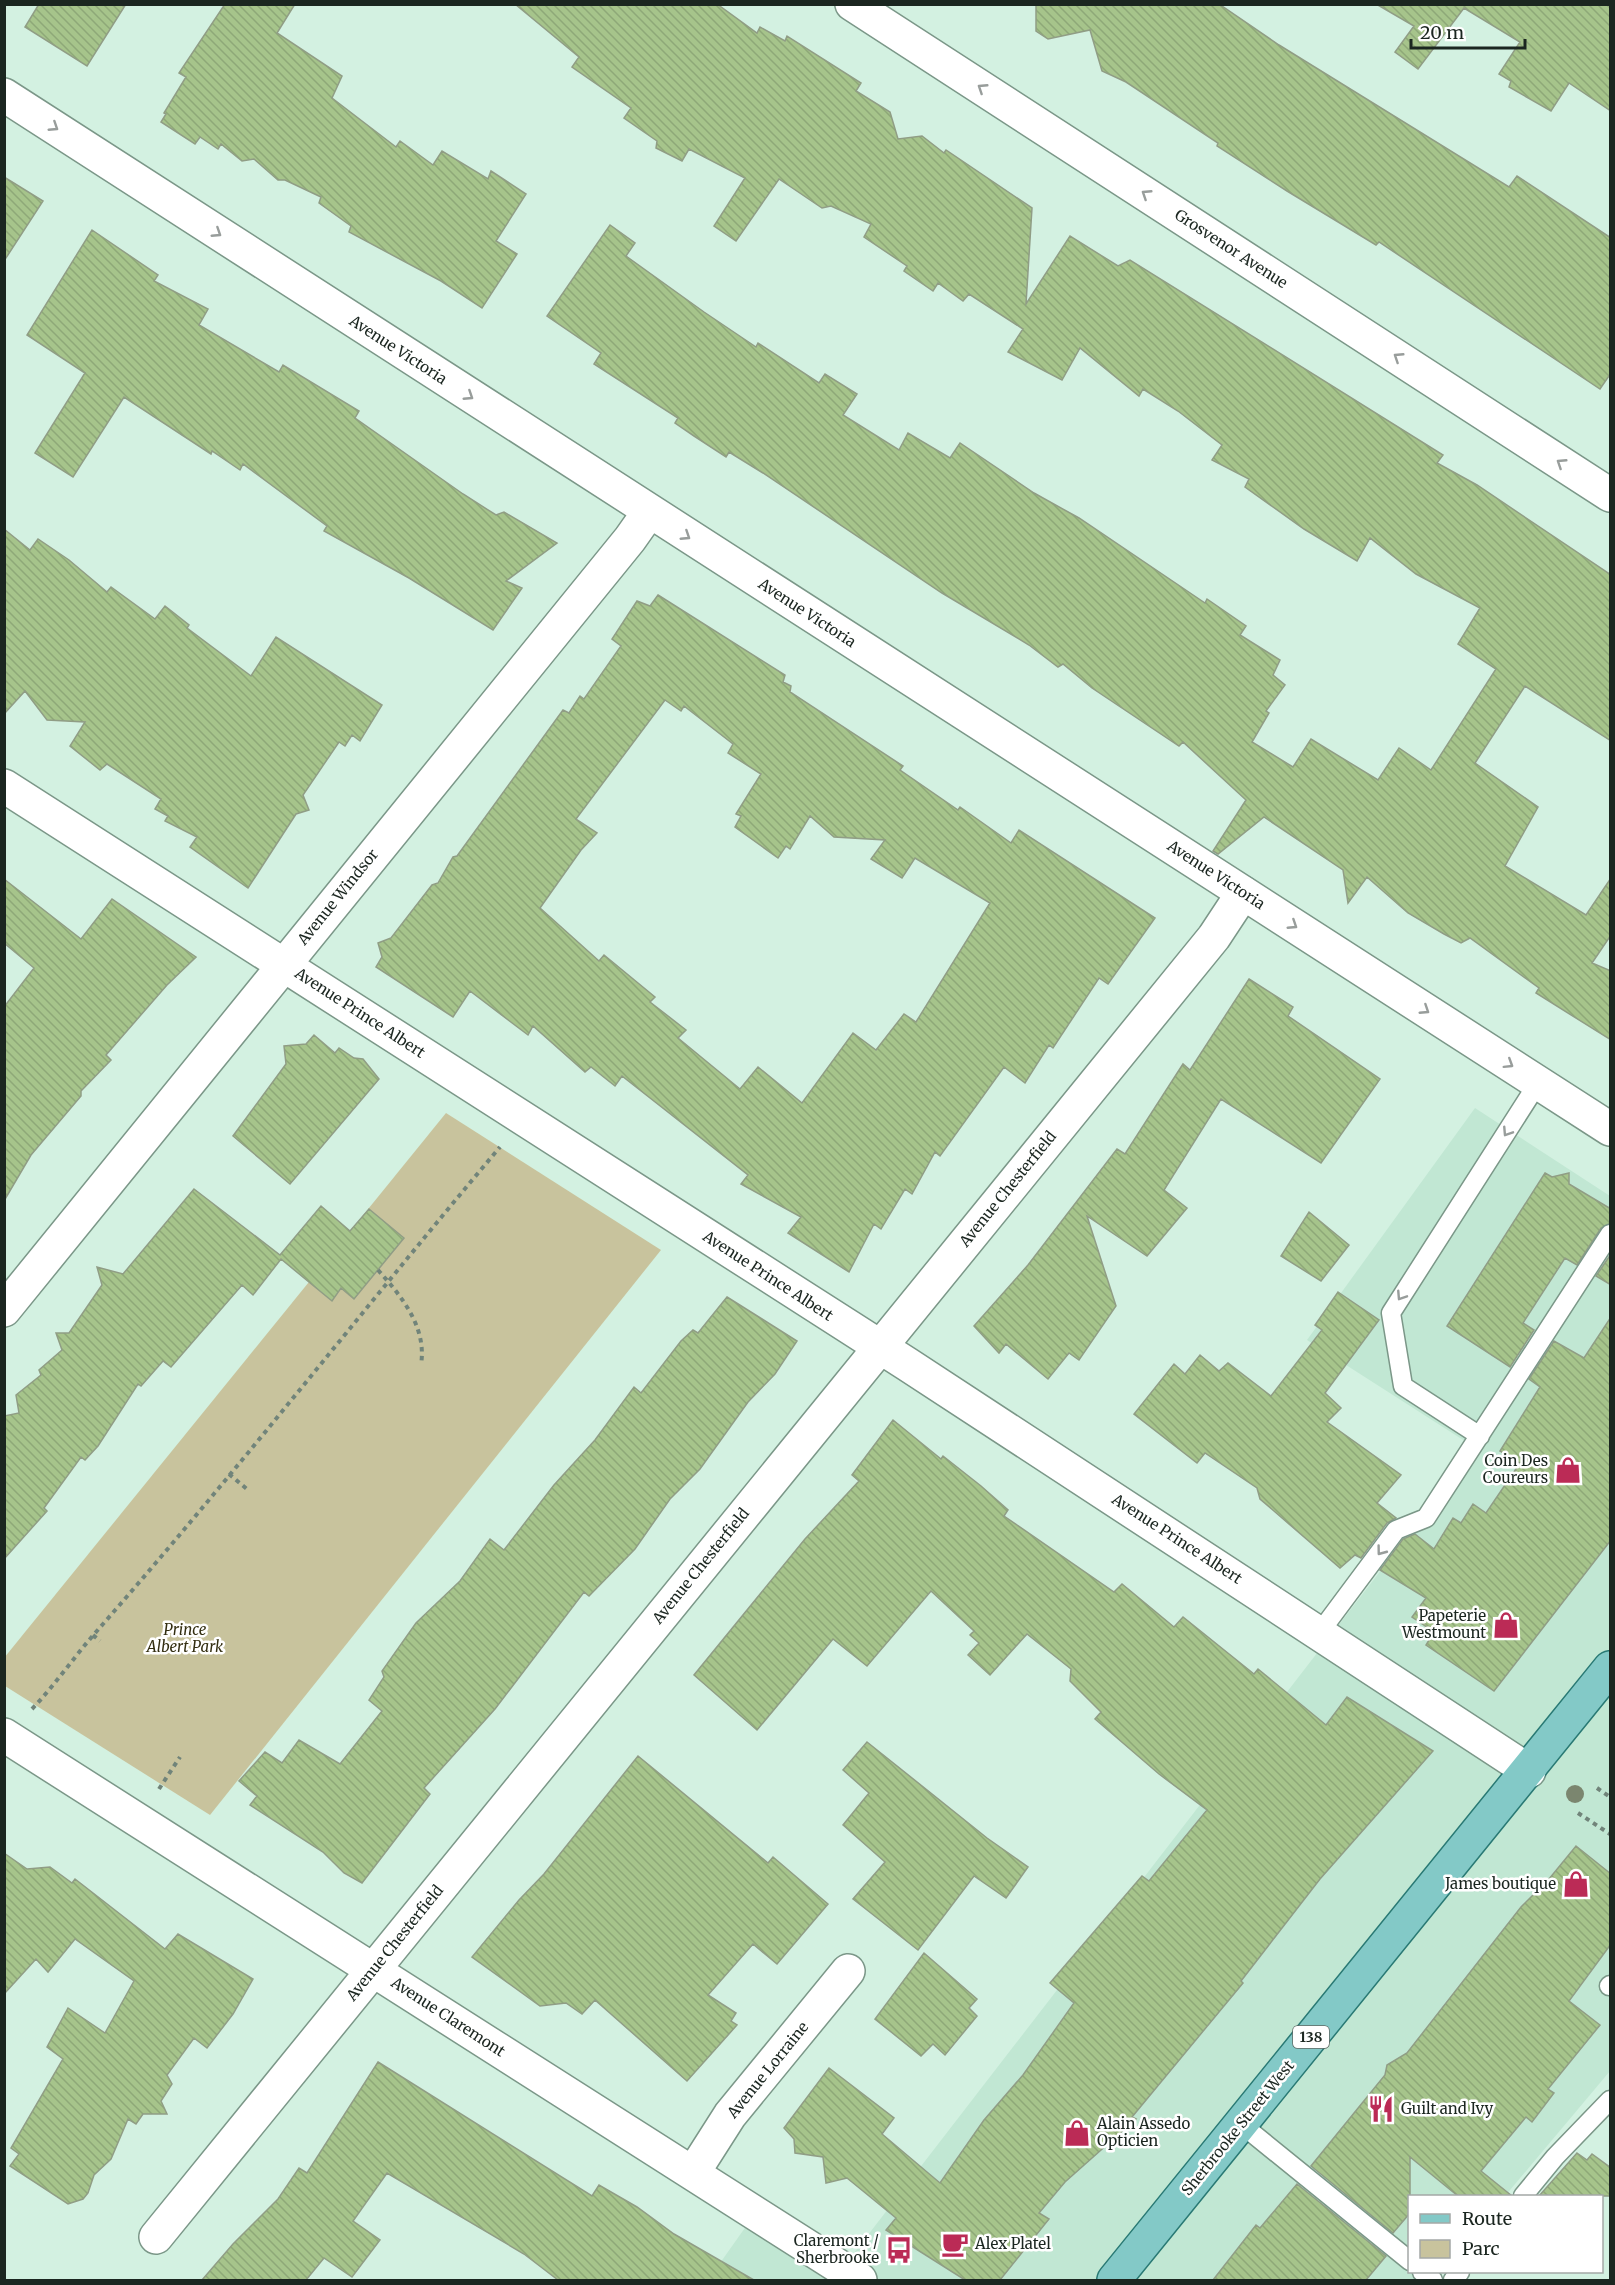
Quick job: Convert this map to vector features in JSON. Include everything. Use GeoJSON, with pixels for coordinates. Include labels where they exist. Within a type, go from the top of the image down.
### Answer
{"type":"FeatureCollection","features":[{"type":"Feature","properties":{"kind":"main road","name":"Sherbrooke Street West"},"geometry":{"type":"LineString","coordinates":[[1114,2280],[1611,1668]]}},
{"type":"Feature","properties":{"kind":"street","name":"Grosvenor Avenue"},"geometry":{"type":"LineString","coordinates":[[852,4],[1611,495]]}},
{"type":"Feature","properties":{"kind":"street","name":"Avenue Victoria"},"geometry":{"type":"LineString","coordinates":[[4,95],[648,512],[1611,1129]]}},
{"type":"Feature","properties":{"kind":"street","name":"Avenue Windsor"},"geometry":{"type":"LineString","coordinates":[[4,1310],[630,539],[648,512]]}},
{"type":"Feature","properties":{"kind":"street","name":"Avenue Prince Albert"},"geometry":{"type":"LineString","coordinates":[[4,786],[880,1347],[1320,1632],[1528,1771]]}},
{"type":"Feature","properties":{"kind":"street","name":"Avenue Chesterfield"},"geometry":{"type":"LineString","coordinates":[[156,2237],[1214,937],[1243,893]]}},
{"type":"Feature","properties":{"kind":"street","name":"Avenue Claremont"},"geometry":{"type":"LineString","coordinates":[[4,1735],[860,2280]]}},
{"type":"Feature","properties":{"kind":"street","name":"Avenue Lorraine"},"geometry":{"type":"LineString","coordinates":[[693,2173],[730,2115],[848,1971]]}},
{"type":"Feature","properties":{"kind":"lane"},"geometry":{"type":"LineString","coordinates":[[1480,1436],[1403,1386],[1390,1313],[1538,1083]]}},
{"type":"Feature","properties":{"kind":"lane"},"geometry":{"type":"LineString","coordinates":[[1320,1632],[1396,1530],[1426,1518],[1611,1234]]}},
{"type":"Feature","properties":{"kind":"lane"},"geometry":{"type":"LineString","coordinates":[[1524,2195],[1555,2157],[1611,2100]]}},
{"type":"Feature","properties":{"kind":"lane"},"geometry":{"type":"LineString","coordinates":[[1241,2124],[1408,2259]]}},
{"type":"Feature","properties":{"kind":"path"},"geometry":{"type":"LineString","coordinates":[[32,1709],[93,1635],[186,1530],[387,1281],[502,1144]]}},
{"type":"Feature","properties":{"kind":"path"},"geometry":{"type":"LineString","coordinates":[[378,1270],[401,1297],[419,1329],[422,1340],[421,1365]]}},
{"type":"Feature","properties":{"kind":"path"},"geometry":{"type":"LineString","coordinates":[[229,1474],[248,1490]]}},
{"type":"Feature","properties":{"kind":"path"},"geometry":{"type":"LineString","coordinates":[[93,1635],[100,1641]]}},
{"type":"Feature","properties":{"kind":"path"},"geometry":{"type":"LineString","coordinates":[[159,1789],[180,1757]]}},
{"type":"Feature","properties":{"kind":"path"},"geometry":{"type":"LineString","coordinates":[[1597,1788],[1611,1797]]}},
{"type":"Feature","properties":{"kind":"path"},"geometry":{"type":"LineString","coordinates":[[1578,1813],[1609,1833],[1611,1826]]}},
{"type":"Feature","properties":{"kind":"shaded area"},"geometry":{"type":"Polygon","coordinates":[[[1475,1108],[1610,1196],[1610,2071],[1506,2195],[1408,2195],[1408,2273],[1441,2273],[1434,2280],[708,2280],[747,2225],[834,2279],[1402,1543],[1471,1445],[1307,1340],[1475,1108]]]}},
{"type":"Feature","properties":{"kind":"green space","name":"Prince Albert Park"},"geometry":{"type":"Polygon","coordinates":[[[446,1113],[661,1250],[210,1815],[5,1686],[4,1658],[446,1113]]]}},
{"type":"Feature","properties":{"kind":"building"},"geometry":{"type":"Polygon","coordinates":[[[39,4],[126,4],[87,66],[25,27],[39,4]]]}},
{"type":"Feature","properties":{"kind":"building"},"geometry":{"type":"Polygon","coordinates":[[[225,4],[295,4],[277,33],[342,76],[332,98],[396,147],[400,141],[433,165],[442,151],[488,179],[491,171],[526,194],[496,241],[517,254],[482,308],[441,281],[349,232],[351,226],[319,203],[321,197],[285,180],[278,180],[254,159],[242,161],[221,144],[218,149],[200,137],[195,144],[161,122],[186,77],[179,73],[225,4]]]}},
{"type":"Feature","properties":{"kind":"building"},"geometry":{"type":"Polygon","coordinates":[[[515,4],[717,4],[757,33],[760,27],[785,41],[787,36],[861,83],[856,91],[890,112],[898,139],[922,136],[944,153],[946,150],[1032,208],[1026,304],[1070,236],[1118,266],[1130,260],[1443,455],[1437,463],[1477,485],[1611,575],[1611,741],[1525,686],[1475,763],[1538,807],[1505,866],[1586,915],[1611,878],[1611,935],[1592,963],[1611,971],[1611,1040],[1536,993],[1539,988],[1470,938],[1461,943],[1408,913],[1367,877],[1348,903],[1343,870],[1264,817],[1218,854],[1213,851],[1246,800],[1183,742],[1179,746],[1092,688],[1063,664],[1058,667],[1029,645],[942,593],[763,473],[729,452],[726,457],[694,436],[675,423],[678,418],[594,364],[601,353],[547,316],[610,225],[635,243],[626,256],[704,312],[756,347],[758,343],[819,383],[825,374],[857,394],[843,415],[899,450],[908,433],[950,458],[960,443],[1034,493],[1079,518],[1205,603],[1207,599],[1246,626],[1240,635],[1280,660],[1273,675],[1285,685],[1266,711],[1269,713],[1252,742],[1293,767],[1311,739],[1378,780],[1399,748],[1431,770],[1496,669],[1458,644],[1480,608],[1416,574],[1370,538],[1357,561],[1304,529],[1245,487],[1249,479],[1212,460],[1222,445],[1178,411],[1143,389],[1139,396],[1080,348],[1062,380],[1008,352],[1023,329],[969,294],[963,301],[938,283],[933,291],[904,271],[907,266],[864,237],[871,224],[831,206],[822,208],[779,179],[736,241],[714,226],[745,178],[689,149],[682,161],[656,148],[657,141],[624,118],[631,108],[572,67],[579,57],[515,4]]]}},
{"type":"Feature","properties":{"kind":"building"},"geometry":{"type":"Polygon","coordinates":[[[1036,4],[1219,4],[1279,45],[1509,187],[1517,176],[1611,238],[1611,373],[1600,389],[1379,242],[1376,245],[1287,191],[1217,146],[1218,143],[1126,82],[1102,71],[1090,30],[1048,39],[1036,31],[1036,4]]]}},
{"type":"Feature","properties":{"kind":"building"},"geometry":{"type":"Polygon","coordinates":[[[1376,4],[1611,4],[1611,111],[1569,83],[1551,111],[1509,87],[1511,81],[1499,74],[1520,42],[1464,8],[1418,69],[1395,52],[1414,26],[1376,4]]]}},
{"type":"Feature","properties":{"kind":"building"},"geometry":{"type":"Polygon","coordinates":[[[4,177],[43,201],[4,261],[4,177]]]}},
{"type":"Feature","properties":{"kind":"building"},"geometry":{"type":"Polygon","coordinates":[[[92,230],[158,275],[154,281],[208,309],[199,325],[279,372],[283,365],[359,411],[355,418],[463,494],[496,515],[504,512],[557,543],[506,581],[522,588],[493,630],[409,578],[324,531],[327,526],[243,464],[240,470],[212,451],[211,454],[124,397],[73,477],[35,453],[85,373],[27,335],[92,230]]]}},
{"type":"Feature","properties":{"kind":"building"},"geometry":{"type":"Polygon","coordinates":[[[4,529],[30,550],[38,539],[69,560],[107,592],[111,587],[155,619],[165,606],[189,625],[187,628],[251,676],[276,637],[382,705],[360,741],[352,735],[345,746],[339,742],[303,795],[309,810],[296,814],[248,888],[190,847],[197,837],[165,821],[168,816],[155,809],[161,799],[107,764],[100,770],[70,746],[85,722],[47,720],[25,691],[4,714],[4,529]]]}},
{"type":"Feature","properties":{"kind":"building"},"geometry":{"type":"Polygon","coordinates":[[[658,595],[785,675],[783,682],[791,686],[790,692],[903,766],[900,770],[958,810],[960,807],[1011,843],[1019,830],[1155,918],[1108,984],[1099,978],[1053,1048],[1049,1045],[1025,1083],[1004,1067],[940,1156],[935,1152],[912,1194],[905,1189],[881,1229],[874,1224],[849,1272],[788,1233],[801,1217],[741,1184],[748,1175],[622,1076],[615,1086],[591,1067],[585,1072],[533,1026],[528,1035],[470,991],[453,1017],[376,967],[382,957],[378,943],[391,938],[432,885],[438,883],[453,857],[457,856],[563,710],[569,713],[580,696],[584,699],[621,646],[612,639],[637,601],[650,606],[658,595]],[[665,700],[576,819],[597,833],[581,850],[540,908],[599,961],[604,955],[655,997],[650,1002],[686,1030],[678,1038],[740,1089],[758,1067],[802,1103],[853,1033],[876,1050],[904,1014],[916,1022],[990,903],[915,858],[902,878],[871,859],[885,840],[834,837],[810,816],[790,849],[786,846],[778,858],[735,827],[741,816],[736,814],[761,774],[728,753],[733,744],[684,706],[681,711],[665,700]]]}},
{"type":"Feature","properties":{"kind":"building"},"geometry":{"type":"Polygon","coordinates":[[[4,879],[81,939],[112,899],[196,957],[167,985],[106,1055],[111,1060],[81,1091],[81,1096],[31,1155],[4,1201],[4,1007],[34,968],[4,943],[4,879]]]}},
{"type":"Feature","properties":{"kind":"building"},"geometry":{"type":"Polygon","coordinates":[[[1249,979],[1293,1007],[1288,1016],[1380,1079],[1321,1163],[1221,1099],[1164,1190],[1187,1208],[1147,1256],[1087,1216],[1116,1306],[1079,1360],[1069,1353],[1048,1379],[1006,1344],[999,1353],[974,1326],[1028,1265],[1117,1149],[1125,1154],[1183,1064],[1190,1070],[1249,979]]]}},
{"type":"Feature","properties":{"kind":"building"},"geometry":{"type":"Polygon","coordinates":[[[314,1035],[335,1053],[339,1048],[354,1058],[363,1059],[379,1079],[290,1184],[233,1136],[286,1064],[284,1046],[306,1044],[314,1035]]]}},
{"type":"Feature","properties":{"kind":"building"},"geometry":{"type":"Polygon","coordinates":[[[1545,1173],[1552,1177],[1569,1173],[1569,1184],[1611,1209],[1611,1223],[1601,1228],[1577,1265],[1565,1258],[1523,1323],[1534,1330],[1510,1367],[1447,1326],[1545,1173]]]}},
{"type":"Feature","properties":{"kind":"building"},"geometry":{"type":"Polygon","coordinates":[[[194,1189],[280,1255],[321,1206],[350,1231],[369,1209],[404,1238],[354,1299],[341,1288],[332,1301],[281,1259],[253,1295],[242,1285],[171,1367],[163,1361],[141,1386],[138,1384],[98,1446],[85,1460],[81,1457],[44,1508],[47,1511],[4,1559],[4,1416],[19,1413],[16,1395],[41,1375],[39,1370],[62,1350],[56,1333],[69,1333],[102,1285],[97,1267],[123,1274],[194,1189]]]}},
{"type":"Feature","properties":{"kind":"building"},"geometry":{"type":"Polygon","coordinates":[[[1309,1212],[1349,1245],[1321,1281],[1281,1256],[1309,1212]]]}},
{"type":"Feature","properties":{"kind":"building"},"geometry":{"type":"Polygon","coordinates":[[[1611,1254],[1611,1285],[1596,1276],[1611,1254]]]}},
{"type":"Feature","properties":{"kind":"building"},"geometry":{"type":"Polygon","coordinates":[[[1338,1292],[1379,1320],[1325,1393],[1341,1408],[1327,1422],[1401,1475],[1377,1503],[1396,1518],[1387,1523],[1361,1558],[1355,1555],[1340,1568],[1260,1499],[1257,1488],[1205,1453],[1197,1463],[1134,1414],[1174,1364],[1185,1374],[1200,1355],[1219,1371],[1228,1363],[1271,1396],[1322,1330],[1315,1325],[1338,1292]]]}},
{"type":"Feature","properties":{"kind":"building"},"geometry":{"type":"Polygon","coordinates":[[[727,1297],[797,1341],[775,1374],[748,1402],[700,1469],[670,1499],[635,1549],[589,1596],[584,1592],[495,1709],[424,1788],[430,1794],[362,1883],[344,1873],[323,1852],[250,1805],[257,1796],[239,1781],[265,1752],[282,1763],[299,1740],[340,1764],[382,1711],[369,1700],[384,1677],[382,1671],[416,1623],[460,1581],[490,1539],[504,1550],[554,1485],[595,1440],[634,1387],[641,1393],[681,1341],[693,1330],[698,1333],[727,1297]]]}},
{"type":"Feature","properties":{"kind":"building"},"geometry":{"type":"Polygon","coordinates":[[[1611,1317],[1611,1540],[1494,1691],[1426,1645],[1434,1632],[1412,1617],[1426,1598],[1380,1570],[1403,1539],[1415,1534],[1434,1549],[1453,1518],[1461,1523],[1473,1504],[1486,1513],[1520,1463],[1500,1451],[1540,1387],[1529,1379],[1554,1341],[1584,1358],[1611,1317]]]}},
{"type":"Feature","properties":{"kind":"building"},"geometry":{"type":"Polygon","coordinates":[[[893,1420],[941,1459],[943,1456],[981,1486],[1008,1510],[1004,1516],[1114,1592],[1122,1584],[1174,1627],[1183,1617],[1254,1674],[1258,1669],[1326,1725],[1347,1697],[1433,1751],[1320,1879],[1241,1981],[1243,1983],[1132,2117],[1136,2119],[1065,2182],[1039,2213],[1049,2219],[1000,2280],[965,2280],[886,2230],[896,2218],[847,2178],[826,2183],[823,2157],[795,2153],[794,2139],[784,2128],[829,2068],[894,2118],[882,2134],[940,2183],[984,2120],[1023,2075],[1074,2003],[1050,1983],[1142,1876],[1149,1881],[1207,1810],[1159,1774],[1095,1719],[1101,1712],[1070,1681],[1071,1669],[1027,1634],[990,1675],[968,1655],[979,1643],[970,1635],[974,1631],[931,1591],[867,1666],[833,1639],[757,1730],[694,1675],[805,1539],[859,1481],[852,1475],[893,1420]]]}},
{"type":"Feature","properties":{"kind":"building"},"geometry":{"type":"Polygon","coordinates":[[[867,1742],[987,1838],[1028,1867],[1006,1898],[974,1876],[918,1950],[853,1899],[885,1862],[843,1825],[869,1793],[843,1770],[867,1742]]]}},
{"type":"Feature","properties":{"kind":"building"},"geometry":{"type":"Polygon","coordinates":[[[638,1756],[768,1863],[773,1857],[828,1904],[777,1964],[753,1944],[708,1995],[736,2013],[731,2021],[737,2025],[687,2081],[595,2000],[582,2014],[566,2003],[540,2006],[472,1957],[519,1900],[544,1874],[638,1756]]]}},
{"type":"Feature","properties":{"kind":"building"},"geometry":{"type":"Polygon","coordinates":[[[1576,1846],[1611,1874],[1611,1944],[1569,2001],[1600,2025],[1548,2089],[1554,2093],[1532,2122],[1526,2117],[1481,2171],[1511,2195],[1457,2195],[1410,2157],[1408,2215],[1393,2233],[1311,2166],[1385,2075],[1387,2065],[1407,2053],[1521,1907],[1549,1879],[1576,1846]]]}},
{"type":"Feature","properties":{"kind":"building"},"geometry":{"type":"Polygon","coordinates":[[[4,1853],[27,1869],[50,1867],[72,1883],[75,1879],[165,1949],[178,1934],[253,1979],[233,2014],[207,2048],[194,2038],[167,2075],[172,2084],[161,2101],[167,2114],[143,2114],[136,2124],[128,2119],[111,2159],[94,2175],[88,2193],[83,2199],[68,2204],[10,2166],[19,2154],[11,2148],[63,2059],[47,2047],[68,2008],[105,2033],[134,1981],[75,1939],[48,1972],[36,1959],[4,1994],[4,1853]]]}},
{"type":"Feature","properties":{"kind":"building"},"geometry":{"type":"Polygon","coordinates":[[[924,1953],[977,1999],[969,2008],[977,2016],[945,2055],[933,2044],[921,2056],[875,2019],[924,1953]]]}},
{"type":"Feature","properties":{"kind":"building"},"geometry":{"type":"Polygon","coordinates":[[[378,2062],[592,2196],[599,2185],[637,2207],[674,2234],[754,2280],[558,2280],[524,2254],[387,2173],[353,2221],[380,2240],[352,2277],[324,2258],[306,2280],[202,2280],[233,2244],[278,2199],[299,2168],[307,2173],[378,2062]]]}},
{"type":"Feature","properties":{"kind":"building"},"geometry":{"type":"Polygon","coordinates":[[[1577,2153],[1587,2160],[1592,2154],[1611,2168],[1611,2196],[1540,2195],[1577,2153]]]}},
{"type":"Feature","properties":{"kind":"building"},"geometry":{"type":"Polygon","coordinates":[[[1297,2184],[1386,2256],[1366,2280],[1213,2280],[1256,2225],[1260,2228],[1297,2184]]]}},
{"type":"Feature","properties":{"kind":"place","name":"Coin Des Coureurs"},"geometry":{"type":"Point","coordinates":[1568,1470]}},
{"type":"Feature","properties":{"kind":"place","name":"Papeterie Westmount"},"geometry":{"type":"Point","coordinates":[1506,1625]}},
{"type":"Feature","properties":{"kind":"place","name":"James boutique"},"geometry":{"type":"Point","coordinates":[1576,1884]}},
{"type":"Feature","properties":{"kind":"place","name":"Guilt and Ivy"},"geometry":{"type":"Point","coordinates":[1381,2109]}},
{"type":"Feature","properties":{"kind":"place","name":"Alain Assedo Opticien"},"geometry":{"type":"Point","coordinates":[1077,2133]}},
{"type":"Feature","properties":{"kind":"place","name":"Alex Platel"},"geometry":{"type":"Point","coordinates":[955,2244]}},
{"type":"Feature","properties":{"kind":"place","name":"Claremont / Sherbrooke"},"geometry":{"type":"Point","coordinates":[899,2250]}}]}
